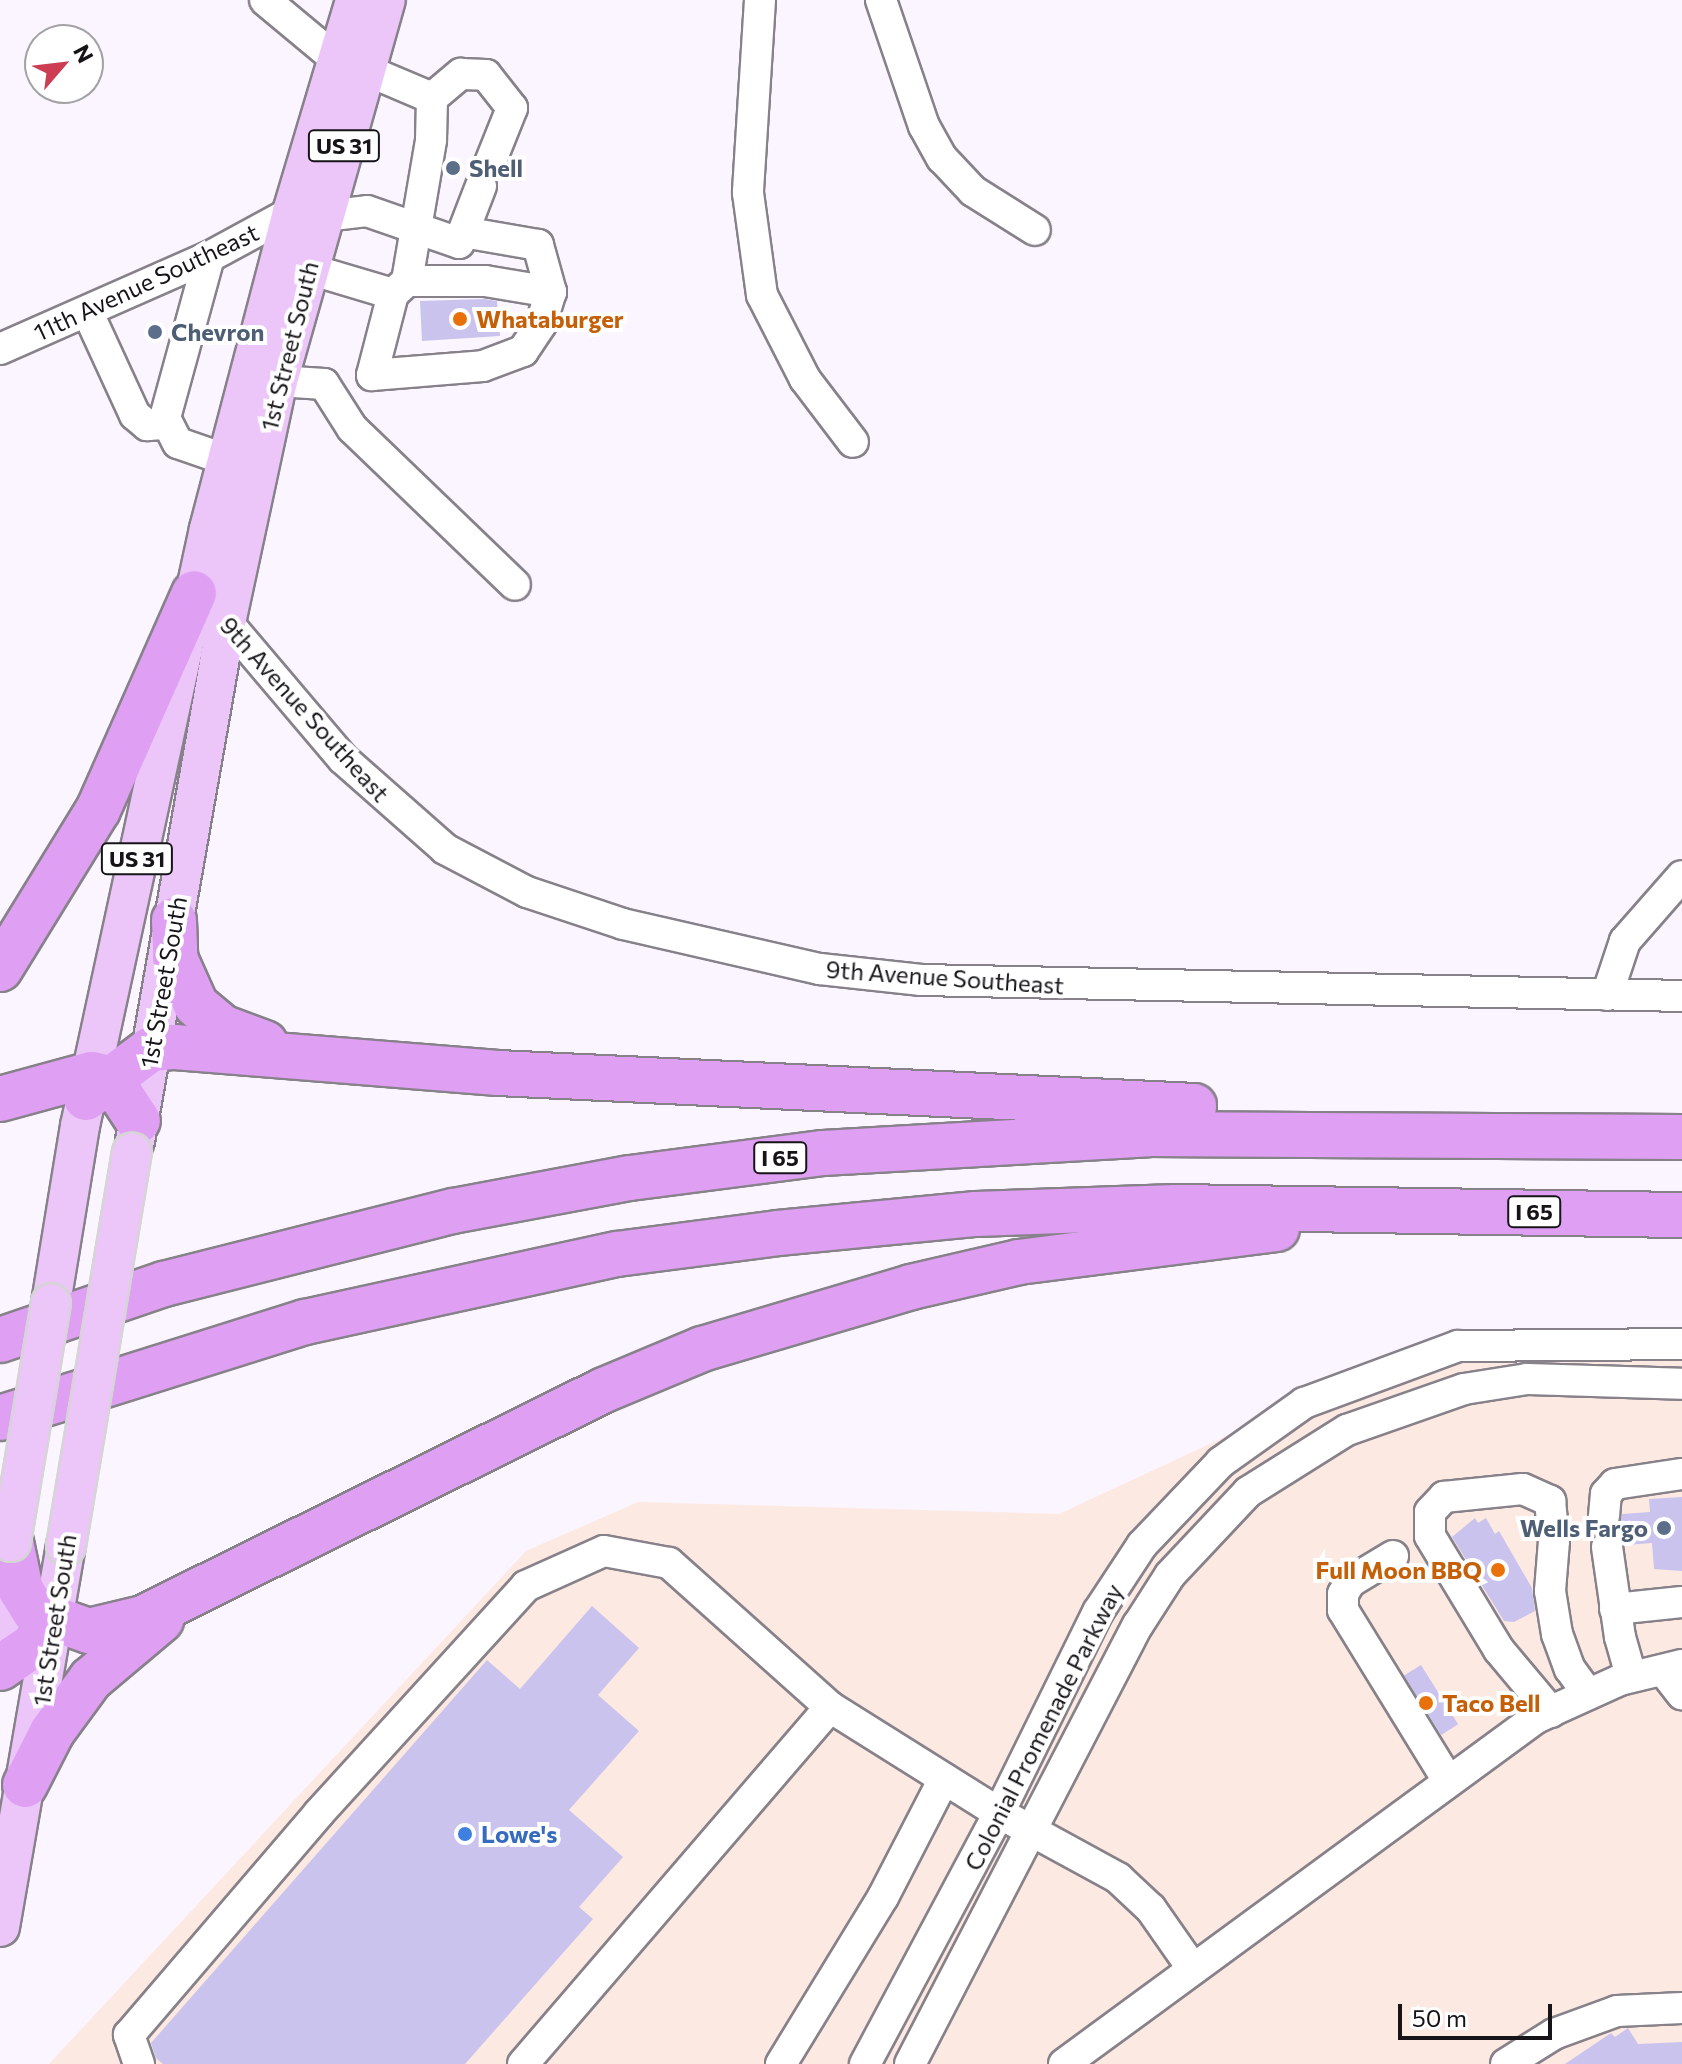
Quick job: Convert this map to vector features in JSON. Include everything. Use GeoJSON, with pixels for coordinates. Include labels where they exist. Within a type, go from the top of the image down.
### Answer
{"type":"FeatureCollection","features":[{"type":"Feature","properties":{"kind":"highway"},"geometry":{"type":"LineString","coordinates":[[0,969],[98,810],[210,605]]}},
{"type":"Feature","properties":{"kind":"highway"},"geometry":{"type":"LineString","coordinates":[[174,920],[175,958],[188,992],[208,1018],[250,1039],[314,1056]]}},
{"type":"Feature","properties":{"kind":"highway"},"geometry":{"type":"LineString","coordinates":[[0,1099],[92,1094],[151,1049],[314,1056],[747,1086],[1153,1105],[1501,1112],[1582,1134]]}},
{"type":"Feature","properties":{"kind":"highway"},"geometry":{"type":"LineString","coordinates":[[92,1094],[135,1137]]}},
{"type":"Feature","properties":{"kind":"highway","name":"I 65"},"geometry":{"type":"LineString","coordinates":[[0,1340],[164,1284],[453,1211],[630,1178],[793,1156],[910,1144],[1148,1134],[1582,1134],[1682,1137]]}},
{"type":"Feature","properties":{"kind":"highway","name":"I 65"},"geometry":{"type":"LineString","coordinates":[[0,1418],[305,1322],[617,1254],[976,1214],[1176,1207],[1682,1215]]}},
{"type":"Feature","properties":{"kind":"highway"},"geometry":{"type":"LineString","coordinates":[[11,1542],[21,1590],[35,1612],[52,1621],[89,1631],[143,1618],[604,1390],[702,1349],[911,1287],[1019,1262],[1385,1212]]}},
{"type":"Feature","properties":{"kind":"highway"},"geometry":{"type":"LineString","coordinates":[[25,1785],[52,1732],[91,1679],[198,1591]]}},
{"type":"Feature","properties":{"kind":"highway"},"geometry":{"type":"LineString","coordinates":[[0,1668],[30,1649],[52,1621]]}},
{"type":"Feature","properties":{"kind":"main road","name":"1st Street South"},"geometry":{"type":"LineString","coordinates":[[351,65],[355,0]]}},
{"type":"Feature","properties":{"kind":"main road","name":"1st Street South"},"geometry":{"type":"LineString","coordinates":[[0,1927],[174,920],[227,460],[308,214],[351,65],[386,0]]}},
{"type":"Feature","properties":{"kind":"main road","name":"1st Street South"},"geometry":{"type":"LineString","coordinates":[[0,1625],[11,1542],[92,1094],[210,605],[309,269],[308,214]]}},
{"type":"Feature","properties":{"kind":"street"},"geometry":{"type":"LineString","coordinates":[[265,0],[351,65],[432,98]]}},
{"type":"Feature","properties":{"kind":"street"},"geometry":{"type":"LineString","coordinates":[[760,0],[748,193],[759,281],[776,330],[853,442]]}},
{"type":"Feature","properties":{"kind":"street"},"geometry":{"type":"LineString","coordinates":[[881,0],[924,126],[942,158],[973,191],[1035,230]]}},
{"type":"Feature","properties":{"kind":"street"},"geometry":{"type":"LineString","coordinates":[[308,214],[367,211],[413,231],[459,243],[512,108],[486,75],[461,74],[432,98],[431,140],[413,231],[385,343],[372,375]]}},
{"type":"Feature","properties":{"kind":"street","name":"11th Avenue Southeast"},"geometry":{"type":"LineString","coordinates":[[0,349],[308,214]]}},
{"type":"Feature","properties":{"kind":"street"},"geometry":{"type":"LineString","coordinates":[[278,381],[324,384],[372,375],[483,366],[523,351],[541,324],[551,292],[538,245],[463,232]]}},
{"type":"Feature","properties":{"kind":"street"},"geometry":{"type":"LineString","coordinates":[[165,424],[209,257]]}},
{"type":"Feature","properties":{"kind":"street"},"geometry":{"type":"LineString","coordinates":[[309,269],[400,287],[485,281],[551,292]]}},
{"type":"Feature","properties":{"kind":"street"},"geometry":{"type":"LineString","coordinates":[[88,313],[135,415],[147,425],[165,424]]}},
{"type":"Feature","properties":{"kind":"street"},"geometry":{"type":"LineString","coordinates":[[324,384],[352,428],[515,585]]}},
{"type":"Feature","properties":{"kind":"street"},"geometry":{"type":"LineString","coordinates":[[165,424],[184,447],[227,460]]}},
{"type":"Feature","properties":{"kind":"street","name":"9th Avenue Southeast"},"geometry":{"type":"LineString","coordinates":[[210,605],[343,759],[410,822],[486,874],[623,924],[820,969],[921,980],[1682,996]]}},
{"type":"Feature","properties":{"kind":"street"},"geometry":{"type":"LineString","coordinates":[[1607,995],[1625,941],[1682,876]]}},
{"type":"Feature","properties":{"kind":"street","name":"Colonial Promenade Parkway"},"geometry":{"type":"LineString","coordinates":[[865,2064],[999,1813],[1098,1612],[1142,1545],[1221,1462],[1261,1429],[1304,1403],[1458,1346],[1682,1344]]}},
{"type":"Feature","properties":{"kind":"street","name":"Colonial Promenade Parkway"},"geometry":{"type":"LineString","coordinates":[[910,2064],[1031,1831],[1170,1575],[1248,1492],[1301,1455],[1388,1412],[1464,1389],[1527,1379],[1682,1384]]}},
{"type":"Feature","properties":{"kind":"street"},"geometry":{"type":"LineString","coordinates":[[1604,1516],[1606,1494],[1615,1484],[1682,1474]]}},
{"type":"Feature","properties":{"kind":"street"},"geometry":{"type":"LineString","coordinates":[[1551,1712],[1499,1650],[1430,1536],[1430,1512],[1444,1497],[1523,1489],[1550,1501],[1554,1541],[1550,1591],[1557,1634],[1570,1669],[1588,1694]]}},
{"type":"Feature","properties":{"kind":"street"},"geometry":{"type":"LineString","coordinates":[[1607,1547],[1615,1609],[1631,1676]]}},
{"type":"Feature","properties":{"kind":"street"},"geometry":{"type":"LineString","coordinates":[[139,2064],[129,2035],[319,1813],[526,1586],[604,1551],[669,1563],[830,1707],[999,1813],[1134,1892],[1193,1969]]}},
{"type":"Feature","properties":{"kind":"street"},"geometry":{"type":"LineString","coordinates":[[1393,1556],[1350,1582],[1343,1594],[1343,1610],[1448,1781]]}},
{"type":"Feature","properties":{"kind":"street"},"geometry":{"type":"LineString","coordinates":[[1615,1609],[1682,1602]]}},
{"type":"Feature","properties":{"kind":"street"},"geometry":{"type":"LineString","coordinates":[[1064,2064],[1448,1781],[1551,1712],[1631,1676],[1672,1668],[1682,1694]]}},
{"type":"Feature","properties":{"kind":"street"},"geometry":{"type":"LineString","coordinates":[[523,2064],[830,1707]]}},
{"type":"Feature","properties":{"kind":"street"},"geometry":{"type":"LineString","coordinates":[[781,2064],[883,1897],[944,1779]]}},
{"type":"Feature","properties":{"kind":"street"},"geometry":{"type":"LineString","coordinates":[[1506,2064],[1554,2034],[1617,2011],[1682,2008]]}},
{"type":"Feature","properties":{"kind":"shaded area"},"geometry":{"type":"Polygon","coordinates":[[[1468,1337],[1682,1340],[1682,2064],[49,2064],[526,1551],[638,1502],[1059,1514],[1272,1415],[1468,1337]]]}},
{"type":"Feature","properties":{"kind":"building","name":"Whataburger"},"geometry":{"type":"Polygon","coordinates":[[[420,301],[497,301],[500,336],[422,341],[420,301]]]}},
{"type":"Feature","properties":{"kind":"building","name":"Wells Fargo"},"geometry":{"type":"Polygon","coordinates":[[[1682,1497],[1682,1571],[1654,1569],[1652,1543],[1625,1545],[1614,1530],[1622,1514],[1650,1512],[1649,1499],[1682,1497]]]}},
{"type":"Feature","properties":{"kind":"building","name":"Full Moon BBQ"},"geometry":{"type":"Polygon","coordinates":[[[1475,1518],[1478,1523],[1486,1518],[1495,1534],[1499,1531],[1532,1588],[1535,1611],[1514,1622],[1504,1621],[1452,1537],[1475,1518]]]}},
{"type":"Feature","properties":{"kind":"building","name":"Lowe's"},"geometry":{"type":"Polygon","coordinates":[[[592,1606],[639,1648],[598,1695],[639,1731],[569,1810],[623,1857],[579,1907],[593,1919],[465,2064],[163,2064],[156,2058],[151,2043],[487,1660],[520,1689],[592,1606]]]}},
{"type":"Feature","properties":{"kind":"building","name":"Taco Bell"},"geometry":{"type":"Polygon","coordinates":[[[1421,1665],[1458,1724],[1441,1735],[1404,1676],[1421,1665]]]}},
{"type":"Feature","properties":{"kind":"building"},"geometry":{"type":"Polygon","coordinates":[[[1628,2028],[1638,2044],[1682,2042],[1682,2064],[1565,2064],[1611,2033],[1615,2037],[1628,2028]]]}},
{"type":"Feature","properties":{"kind":"place","name":"Shell"},"geometry":{"type":"Point","coordinates":[453,168]}},
{"type":"Feature","properties":{"kind":"place","name":"Whataburger"},"geometry":{"type":"Point","coordinates":[460,319]}},
{"type":"Feature","properties":{"kind":"place","name":"Chevron"},"geometry":{"type":"Point","coordinates":[155,332]}},
{"type":"Feature","properties":{"kind":"place","name":"Wells Fargo"},"geometry":{"type":"Point","coordinates":[1664,1528]}},
{"type":"Feature","properties":{"kind":"place","name":"Full Moon BBQ"},"geometry":{"type":"Point","coordinates":[1498,1570]}},
{"type":"Feature","properties":{"kind":"place","name":"Taco Bell"},"geometry":{"type":"Point","coordinates":[1426,1703]}},
{"type":"Feature","properties":{"kind":"place","name":"Lowe's"},"geometry":{"type":"Point","coordinates":[465,1834]}}]}
